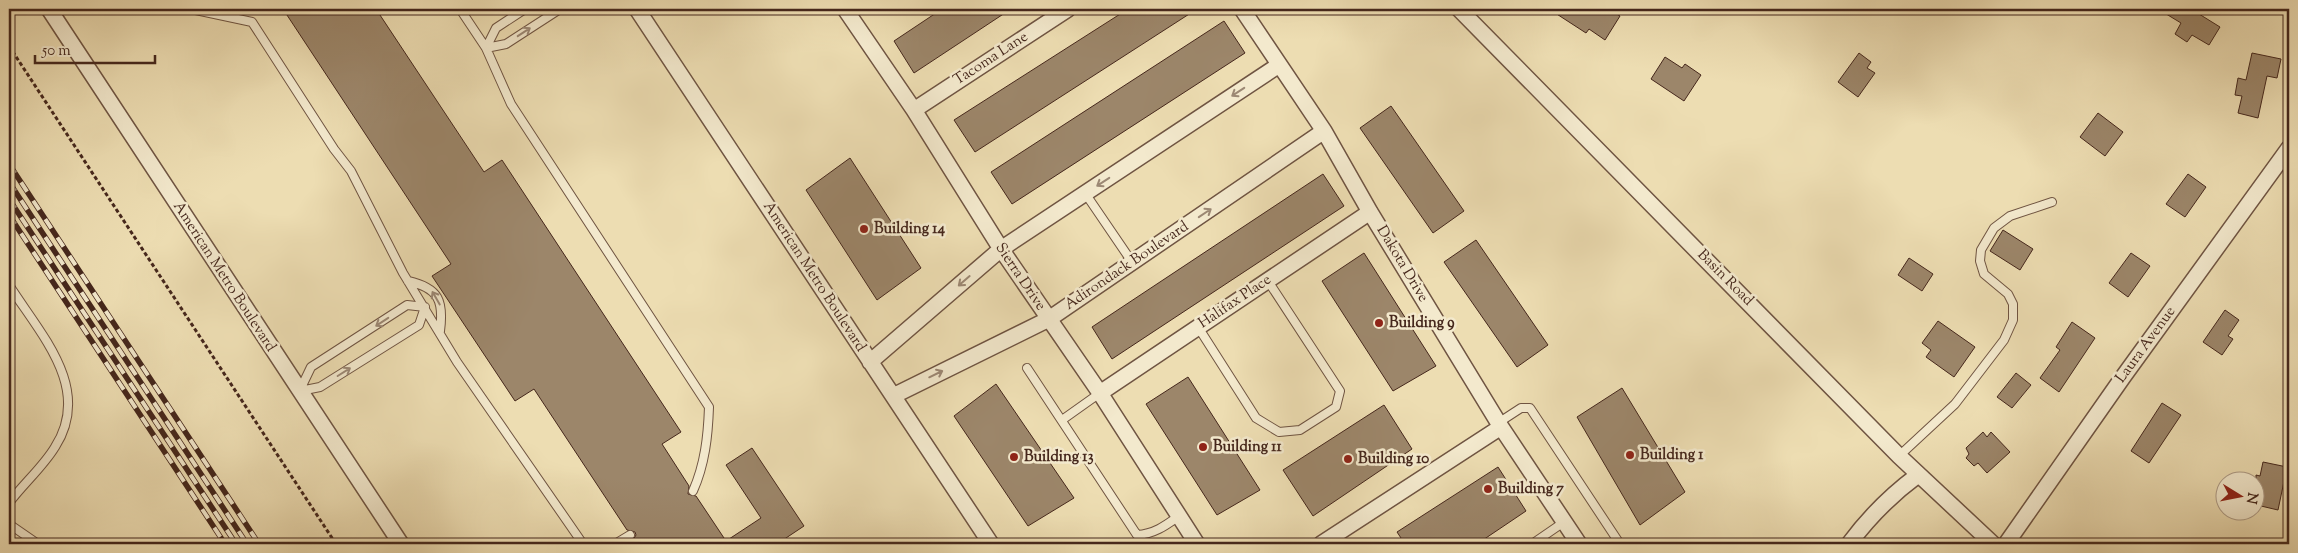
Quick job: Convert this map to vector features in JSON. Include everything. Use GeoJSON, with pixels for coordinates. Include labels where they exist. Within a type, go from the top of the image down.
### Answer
{"type":"FeatureCollection","features":[{"type":"Feature","properties":{"kind":"street","name":"American Metro Boulevard"},"geometry":{"type":"LineString","coordinates":[[49,9],[401,544]]}},
{"type":"Feature","properties":{"kind":"street","name":"American Metro Boulevard"},"geometry":{"type":"LineString","coordinates":[[638,9],[991,544]]}},
{"type":"Feature","properties":{"kind":"street","name":"Sierra Drive"},"geometry":{"type":"LineString","coordinates":[[845,9],[914,110],[1001,249],[1100,392],[1197,544]]}},
{"type":"Feature","properties":{"kind":"street","name":"Tacoma Lane"},"geometry":{"type":"LineString","coordinates":[[914,110],[1068,9]]}},
{"type":"Feature","properties":{"kind":"street","name":"Dakota Drive"},"geometry":{"type":"LineString","coordinates":[[1242,9],[1324,131],[1370,212],[1499,425],[1579,544]]}},
{"type":"Feature","properties":{"kind":"street","name":"Basin Road"},"geometry":{"type":"LineString","coordinates":[[1460,9],[1899,456],[1993,544]]}},
{"type":"Feature","properties":{"kind":"street"},"geometry":{"type":"LineString","coordinates":[[870,362],[1001,249],[1279,65]]}},
{"type":"Feature","properties":{"kind":"street","name":"Adirondack Boulevard"},"geometry":{"type":"LineString","coordinates":[[893,396],[1049,319],[1324,131]]}},
{"type":"Feature","properties":{"kind":"street","name":"Laura Avenue"},"geometry":{"type":"LineString","coordinates":[[2006,544],[2129,369],[2289,148]]}},
{"type":"Feature","properties":{"kind":"street","name":"Halifax Place"},"geometry":{"type":"LineString","coordinates":[[1100,392],[1370,212]]}},
{"type":"Feature","properties":{"kind":"street"},"geometry":{"type":"LineString","coordinates":[[1321,544],[1499,425]]}},
{"type":"Feature","properties":{"kind":"street"},"geometry":{"type":"LineString","coordinates":[[1849,544],[1866,521],[1878,509],[1918,475]]}},
{"type":"Feature","properties":{"kind":"lane"},"geometry":{"type":"LineString","coordinates":[[191,9],[252,22],[334,149],[351,171],[408,281],[457,362],[582,544]]}},
{"type":"Feature","properties":{"kind":"lane"},"geometry":{"type":"LineString","coordinates":[[460,9],[486,48],[511,104],[709,407],[708,437],[700,477],[693,491]]}},
{"type":"Feature","properties":{"kind":"lane"},"geometry":{"type":"LineString","coordinates":[[486,48],[496,28],[525,9]]}},
{"type":"Feature","properties":{"kind":"lane"},"geometry":{"type":"LineString","coordinates":[[486,48],[506,44],[560,9]]}},
{"type":"Feature","properties":{"kind":"lane"},"geometry":{"type":"LineString","coordinates":[[1085,193],[1132,262]]}},
{"type":"Feature","properties":{"kind":"lane"},"geometry":{"type":"LineString","coordinates":[[1899,456],[1955,404],[2004,340],[2013,320],[2013,304],[2008,294],[1984,274],[1980,261],[1981,250],[1994,228],[2010,216],[2052,202]]}},
{"type":"Feature","properties":{"kind":"lane"},"geometry":{"type":"LineString","coordinates":[[408,281],[428,287],[435,295],[442,315],[440,331]]}},
{"type":"Feature","properties":{"kind":"lane"},"geometry":{"type":"LineString","coordinates":[[1198,327],[1256,418],[1279,432],[1300,430],[1336,408],[1340,391],[1268,281]]}},
{"type":"Feature","properties":{"kind":"lane"},"geometry":{"type":"LineString","coordinates":[[9,286],[62,368],[69,400],[65,427],[56,447],[9,503]]}},
{"type":"Feature","properties":{"kind":"lane"},"geometry":{"type":"LineString","coordinates":[[300,391],[311,367],[408,305],[425,307]]}},
{"type":"Feature","properties":{"kind":"lane"},"geometry":{"type":"LineString","coordinates":[[300,391],[320,387],[420,325],[425,307]]}},
{"type":"Feature","properties":{"kind":"lane"},"geometry":{"type":"LineString","coordinates":[[1027,368],[1137,534],[1149,534],[1159,530],[1179,516]]}},
{"type":"Feature","properties":{"kind":"lane"},"geometry":{"type":"LineString","coordinates":[[1062,420],[1100,392]]}},
{"type":"Feature","properties":{"kind":"lane"},"geometry":{"type":"LineString","coordinates":[[1499,425],[1521,408],[1530,408],[1620,544]]}},
{"type":"Feature","properties":{"kind":"lane"},"geometry":{"type":"LineString","coordinates":[[1532,544],[1564,522]]}},
{"type":"Feature","properties":{"kind":"lane"},"geometry":{"type":"LineString","coordinates":[[9,524],[38,544]]}},
{"type":"Feature","properties":{"kind":"lane"},"geometry":{"type":"LineString","coordinates":[[615,544],[630,535]]}},
{"type":"Feature","properties":{"kind":"path"},"geometry":{"type":"LineString","coordinates":[[9,46],[336,544]]}},
{"type":"Feature","properties":{"kind":"building"},"geometry":{"type":"Polygon","coordinates":[[[283,9],[376,9],[484,172],[502,160],[681,432],[662,444],[689,486],[688,494],[696,496],[726,541],[761,518],[726,465],[752,448],[804,526],[777,544],[636,544],[633,540],[636,535],[635,532],[627,530],[534,389],[515,401],[432,276],[451,264],[283,9]]]}},
{"type":"Feature","properties":{"kind":"building"},"geometry":{"type":"Polygon","coordinates":[[[942,9],[1011,9],[914,73],[894,41],[942,9]]]}},
{"type":"Feature","properties":{"kind":"building"},"geometry":{"type":"Polygon","coordinates":[[[1128,9],[1197,9],[975,152],[954,120],[1128,9]]]}},
{"type":"Feature","properties":{"kind":"building"},"geometry":{"type":"Polygon","coordinates":[[[1549,9],[1608,9],[1620,16],[1605,40],[1589,29],[1586,33],[1549,9]]]}},
{"type":"Feature","properties":{"kind":"building"},"geometry":{"type":"Polygon","coordinates":[[[2158,9],[2191,9],[2220,27],[2209,45],[2192,35],[2187,42],[2175,34],[2181,23],[2158,9]]]}},
{"type":"Feature","properties":{"kind":"building"},"geometry":{"type":"Polygon","coordinates":[[[1224,21],[1245,53],[1012,204],[991,172],[1224,21]]]}},
{"type":"Feature","properties":{"kind":"building"},"geometry":{"type":"Polygon","coordinates":[[[1859,53],[1871,62],[1867,68],[1875,73],[1858,97],[1838,82],[1859,53]]]}},
{"type":"Feature","properties":{"kind":"building"},"geometry":{"type":"Polygon","coordinates":[[[2252,53],[2281,59],[2277,78],[2267,76],[2258,118],[2238,113],[2242,96],[2235,95],[2238,78],[2246,80],[2252,53]]]}},
{"type":"Feature","properties":{"kind":"building"},"geometry":{"type":"Polygon","coordinates":[[[1665,57],[1682,68],[1685,64],[1701,75],[1684,101],[1651,79],[1665,57]]]}},
{"type":"Feature","properties":{"kind":"building"},"geometry":{"type":"Polygon","coordinates":[[[1391,106],[1464,211],[1433,233],[1360,128],[1391,106]]]}},
{"type":"Feature","properties":{"kind":"building"},"geometry":{"type":"Polygon","coordinates":[[[2098,113],[2123,132],[2105,156],[2080,137],[2098,113]]]}},
{"type":"Feature","properties":{"kind":"building","name":"Building 14"},"geometry":{"type":"Polygon","coordinates":[[[850,158],[921,268],[877,300],[806,190],[850,158]]]}},
{"type":"Feature","properties":{"kind":"building"},"geometry":{"type":"Polygon","coordinates":[[[1323,174],[1344,206],[1112,359],[1092,327],[1323,174]]]}},
{"type":"Feature","properties":{"kind":"building"},"geometry":{"type":"Polygon","coordinates":[[[2188,174],[2206,187],[2185,217],[2166,204],[2188,174]]]}},
{"type":"Feature","properties":{"kind":"building"},"geometry":{"type":"Polygon","coordinates":[[[2003,230],[2033,249],[2020,270],[1990,251],[2003,230]]]}},
{"type":"Feature","properties":{"kind":"building"},"geometry":{"type":"Polygon","coordinates":[[[1476,240],[1548,345],[1517,367],[1444,262],[1476,240]]]}},
{"type":"Feature","properties":{"kind":"building","name":"Building 9"},"geometry":{"type":"Polygon","coordinates":[[[1364,253],[1436,366],[1393,391],[1322,281],[1364,253]]]}},
{"type":"Feature","properties":{"kind":"building"},"geometry":{"type":"Polygon","coordinates":[[[2131,253],[2150,266],[2128,297],[2109,283],[2131,253]]]}},
{"type":"Feature","properties":{"kind":"building"},"geometry":{"type":"Polygon","coordinates":[[[1909,258],[1933,274],[1922,291],[1898,275],[1909,258]]]}},
{"type":"Feature","properties":{"kind":"building"},"geometry":{"type":"Polygon","coordinates":[[[2225,310],[2239,320],[2228,336],[2233,339],[2222,355],[2203,342],[2225,310]]]}},
{"type":"Feature","properties":{"kind":"building"},"geometry":{"type":"Polygon","coordinates":[[[1938,321],[1975,347],[1954,377],[1926,357],[1931,350],[1922,343],[1938,321]]]}},
{"type":"Feature","properties":{"kind":"building"},"geometry":{"type":"Polygon","coordinates":[[[2072,322],[2095,338],[2059,392],[2040,378],[2060,350],[2056,347],[2072,322]]]}},
{"type":"Feature","properties":{"kind":"building"},"geometry":{"type":"Polygon","coordinates":[[[2016,373],[2031,385],[2012,408],[1997,397],[2016,373]]]}},
{"type":"Feature","properties":{"kind":"building","name":"Building 11"},"geometry":{"type":"Polygon","coordinates":[[[1188,377],[1260,490],[1217,515],[1146,404],[1188,377]]]}},
{"type":"Feature","properties":{"kind":"building","name":"Building 13"},"geometry":{"type":"Polygon","coordinates":[[[996,384],[1074,498],[1028,526],[954,416],[996,384]]]}},
{"type":"Feature","properties":{"kind":"building","name":"Building 1"},"geometry":{"type":"Polygon","coordinates":[[[1622,388],[1685,492],[1640,525],[1577,417],[1622,388]]]}},
{"type":"Feature","properties":{"kind":"building"},"geometry":{"type":"Polygon","coordinates":[[[2162,403],[2181,415],[2149,463],[2131,451],[2162,403]]]}},
{"type":"Feature","properties":{"kind":"building","name":"Building 10"},"geometry":{"type":"Polygon","coordinates":[[[1384,405],[1412,449],[1313,516],[1283,470],[1384,405]]]}},
{"type":"Feature","properties":{"kind":"building"},"geometry":{"type":"Polygon","coordinates":[[[1983,432],[1987,437],[1991,432],[2010,452],[1987,473],[1978,463],[1974,466],[1966,458],[1969,454],[1966,448],[1983,432]]]}},
{"type":"Feature","properties":{"kind":"building"},"geometry":{"type":"Polygon","coordinates":[[[2263,462],[2287,467],[2278,510],[2266,507],[2266,470],[2261,470],[2263,462]]]}},
{"type":"Feature","properties":{"kind":"building","name":"Building 7"},"geometry":{"type":"Polygon","coordinates":[[[1498,467],[1526,511],[1477,544],[1405,544],[1397,532],[1498,467]]]}},
{"type":"Feature","properties":{"kind":"railway"},"geometry":{"type":"LineString","coordinates":[[9,164],[259,544]]}},
{"type":"Feature","properties":{"kind":"railway"},"geometry":{"type":"LineString","coordinates":[[9,182],[247,544]]}},
{"type":"Feature","properties":{"kind":"railway"},"geometry":{"type":"LineString","coordinates":[[9,199],[236,544]]}},
{"type":"Feature","properties":{"kind":"railway"},"geometry":{"type":"LineString","coordinates":[[9,215],[225,544]]}},
{"type":"Feature","properties":{"kind":"place","name":"Building 14"},"geometry":{"type":"Point","coordinates":[864,229]}},
{"type":"Feature","properties":{"kind":"place","name":"Building 9"},"geometry":{"type":"Point","coordinates":[1379,323]}},
{"type":"Feature","properties":{"kind":"place","name":"Building 11"},"geometry":{"type":"Point","coordinates":[1203,447]}},
{"type":"Feature","properties":{"kind":"place","name":"Building 1"},"geometry":{"type":"Point","coordinates":[1630,455]}},
{"type":"Feature","properties":{"kind":"place","name":"Building 13"},"geometry":{"type":"Point","coordinates":[1014,457]}},
{"type":"Feature","properties":{"kind":"place","name":"Building 10"},"geometry":{"type":"Point","coordinates":[1348,459]}},
{"type":"Feature","properties":{"kind":"place","name":"Building 7"},"geometry":{"type":"Point","coordinates":[1488,489]}}]}
